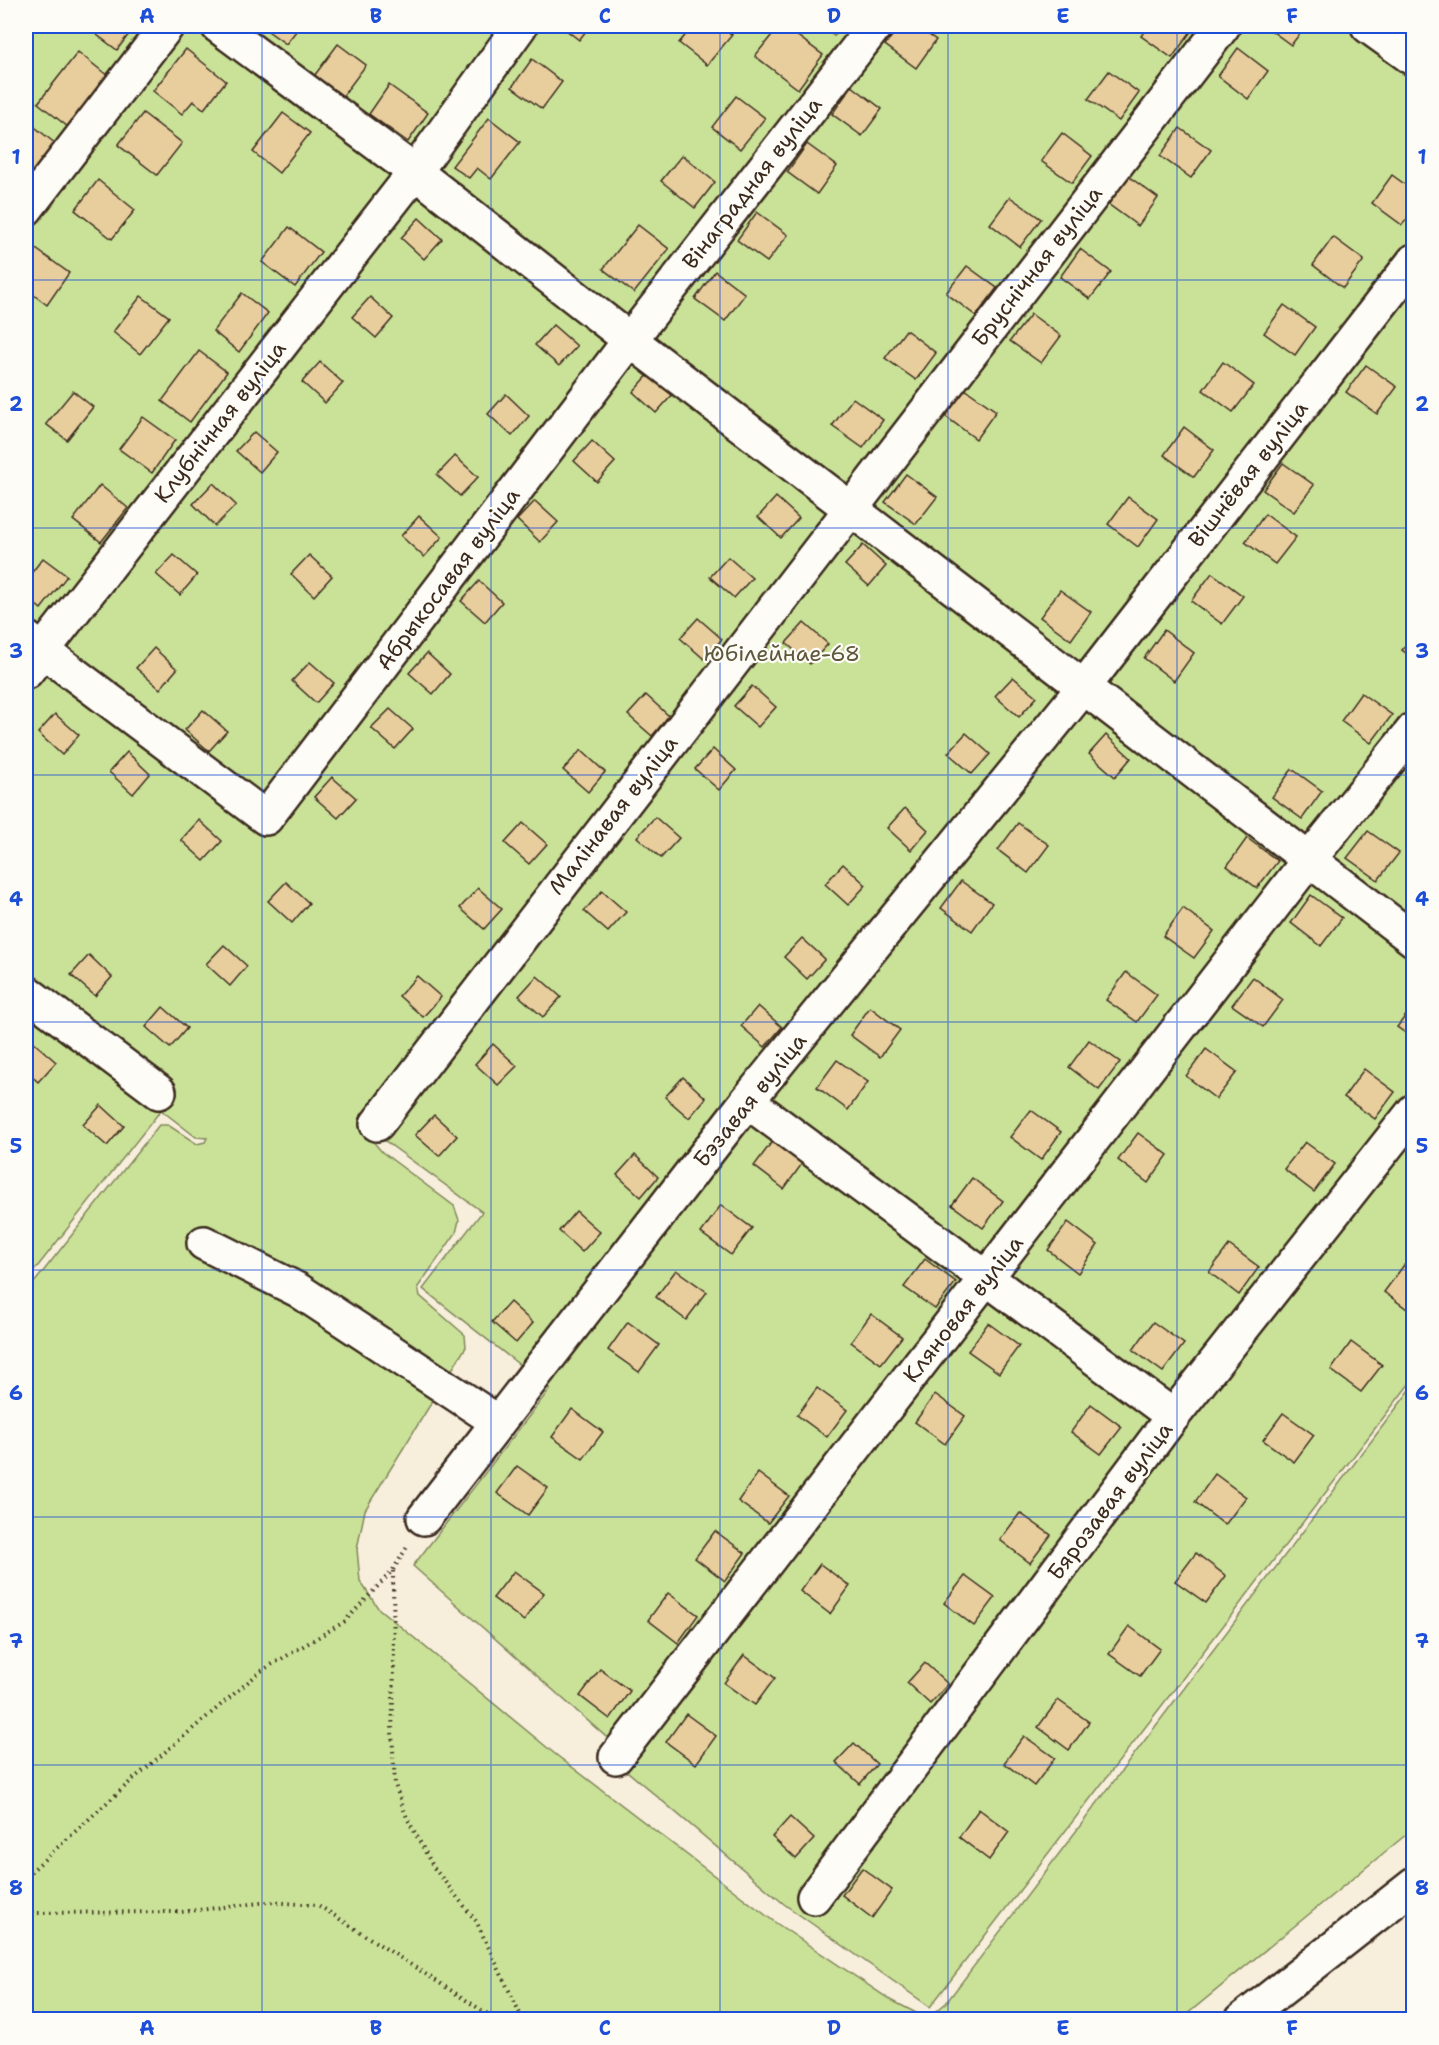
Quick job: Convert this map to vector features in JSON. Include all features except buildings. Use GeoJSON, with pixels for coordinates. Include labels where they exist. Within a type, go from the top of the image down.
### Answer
{"type":"FeatureCollection","features":[{"type":"Feature","properties":{"kind":"street"},"geometry":{"type":"LineString","coordinates":[[26,209],[167,26]]}},
{"type":"Feature","properties":{"kind":"street"},"geometry":{"type":"LineString","coordinates":[[218,26],[415,172],[630,340],[851,507],[1413,940]]}},
{"type":"Feature","properties":{"kind":"street","name":"Клубнічная вуліца"},"geometry":{"type":"LineString","coordinates":[[31,654],[415,172],[520,26]]}},
{"type":"Feature","properties":{"kind":"street","name":"Вінаградная вуліца"},"geometry":{"type":"LineString","coordinates":[[630,340],[874,26]]}},
{"type":"Feature","properties":{"kind":"street","name":"Бруснічная вуліца"},"geometry":{"type":"LineString","coordinates":[[851,507],[1223,26]]}},
{"type":"Feature","properties":{"kind":"street"},"geometry":{"type":"LineString","coordinates":[[1368,26],[1413,59]]}},
{"type":"Feature","properties":{"kind":"street","name":"Вішнёвая вуліца"},"geometry":{"type":"LineString","coordinates":[[1083,688],[1413,261]]}},
{"type":"Feature","properties":{"kind":"street","name":"Абрыкосавая вуліца"},"geometry":{"type":"LineString","coordinates":[[31,654],[266,818],[630,340]]}},
{"type":"Feature","properties":{"kind":"street","name":"Малінавая вуліца"},"geometry":{"type":"LineString","coordinates":[[377,1124],[851,507]]}},
{"type":"Feature","properties":{"kind":"street","name":"Бэзавая вуліца"},"geometry":{"type":"LineString","coordinates":[[424,1518],[747,1101],[1083,688]]}},
{"type":"Feature","properties":{"kind":"street","name":"Кляновая вуліца"},"geometry":{"type":"LineString","coordinates":[[616,1757],[1308,861],[1413,729]]}},
{"type":"Feature","properties":{"kind":"street"},"geometry":{"type":"LineString","coordinates":[[26,992],[159,1092]]}},
{"type":"Feature","properties":{"kind":"street"},"geometry":{"type":"LineString","coordinates":[[747,1101],[1173,1416]]}},
{"type":"Feature","properties":{"kind":"street","name":"Бярозавая вуліца"},"geometry":{"type":"LineString","coordinates":[[814,1897],[1173,1416],[1413,1111]]}},
{"type":"Feature","properties":{"kind":"street"},"geometry":{"type":"LineString","coordinates":[[204,1243],[298,1290],[498,1422]]}},
{"type":"Feature","properties":{"kind":"street"},"geometry":{"type":"LineString","coordinates":[[1242,2019],[1413,1886]]}},
{"type":"Feature","properties":{"kind":"path"},"geometry":{"type":"LineString","coordinates":[[26,1876],[131,1781],[261,1671],[344,1622],[393,1570],[424,1518]]}},
{"type":"Feature","properties":{"kind":"path"},"geometry":{"type":"LineString","coordinates":[[393,1570],[392,1732],[395,1785],[407,1818],[434,1868],[476,1921],[523,2019]]}},
{"type":"Feature","properties":{"kind":"path"},"geometry":{"type":"LineString","coordinates":[[26,1913],[181,1912],[268,1902],[318,1905],[497,2019]]}},
{"type":"Feature","properties":{"kind":"green space","name":"Юбілейнае-68"},"geometry":{"type":"Polygon","coordinates":[[[26,26],[1413,26],[1413,1379],[930,2007],[784,1904],[621,1766],[614,1744],[413,1566],[550,1389],[423,1289],[482,1212],[381,1138],[370,1138],[382,1152],[454,1206],[459,1220],[456,1233],[418,1287],[420,1296],[465,1335],[466,1347],[365,1510],[357,1549],[360,1581],[378,1608],[555,1754],[776,1923],[889,1999],[920,2015],[934,2013],[946,2003],[1413,1386],[1413,1829],[1181,2019],[26,2019],[26,1293],[159,1125],[168,1125],[197,1144],[205,1142],[207,1138],[196,1137],[161,1110],[26,1281],[26,26]]]}}]}
